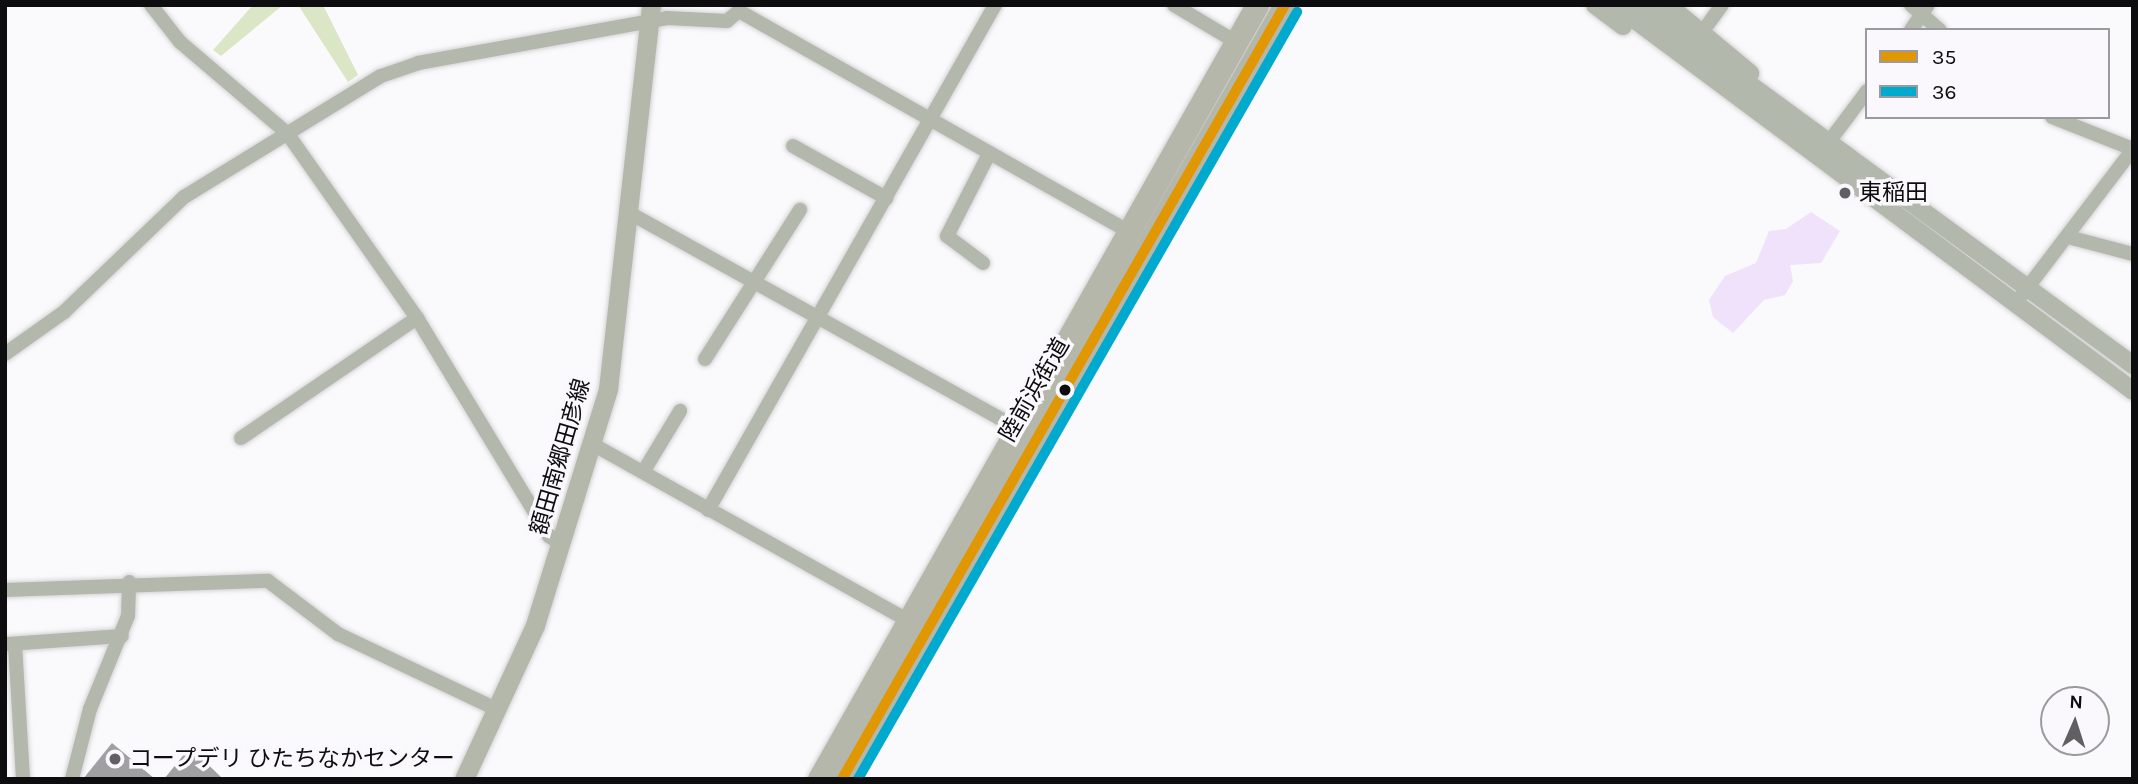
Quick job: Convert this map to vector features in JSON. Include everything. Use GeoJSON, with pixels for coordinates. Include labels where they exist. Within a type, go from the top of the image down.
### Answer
{"type":"FeatureCollection","features":[{"type":"Feature","properties":{"kind":"highway","name":"陸前浜街道"},"geometry":{"type":"LineString","coordinates":[[819,779],[1014,426],[1257,5]]}},
{"type":"Feature","properties":{"kind":"highway","name":"陸前浜街道"},"geometry":{"type":"LineString","coordinates":[[842,779],[1285,5]]}},
{"type":"Feature","properties":{"kind":"main road","name":"額田南郷田彦線"},"geometry":{"type":"LineString","coordinates":[[464,779],[498,710],[562,545],[594,445],[608,389],[626,211],[652,13]]}},
{"type":"Feature","properties":{"kind":"street"},"geometry":{"type":"LineString","coordinates":[[151,5],[180,42],[287,133],[417,318],[549,536],[562,545]]}},
{"type":"Feature","properties":{"kind":"street"},"geometry":{"type":"LineString","coordinates":[[724,5],[727,21]]}},
{"type":"Feature","properties":{"kind":"street"},"geometry":{"type":"LineString","coordinates":[[708,510],[995,5]]}},
{"type":"Feature","properties":{"kind":"street"},"geometry":{"type":"LineString","coordinates":[[1174,5],[1236,42]]}},
{"type":"Feature","properties":{"kind":"street"},"geometry":{"type":"LineString","coordinates":[[1595,5],[1825,150]]}},
{"type":"Feature","properties":{"kind":"street"},"geometry":{"type":"LineString","coordinates":[[1615,5],[2029,289],[2133,365]]}},
{"type":"Feature","properties":{"kind":"street"},"geometry":{"type":"LineString","coordinates":[[1641,5],[1763,106]]}},
{"type":"Feature","properties":{"kind":"street"},"geometry":{"type":"LineString","coordinates":[[1668,5],[1703,31],[1825,150],[2015,304],[2133,390]]}},
{"type":"Feature","properties":{"kind":"street"},"geometry":{"type":"LineString","coordinates":[[1703,31],[1723,5]]}},
{"type":"Feature","properties":{"kind":"street"},"geometry":{"type":"LineString","coordinates":[[5,354],[64,312],[184,197],[381,76],[418,63],[652,13],[727,21],[741,8],[988,156],[1126,230]]}},
{"type":"Feature","properties":{"kind":"street"},"geometry":{"type":"LineString","coordinates":[[1912,28],[1920,8],[1938,28]]}},
{"type":"Feature","properties":{"kind":"street"},"geometry":{"type":"LineString","coordinates":[[1825,150],[1865,94]]}},
{"type":"Feature","properties":{"kind":"street"},"geometry":{"type":"LineString","coordinates":[[2015,304],[2133,149],[2057,119]]}},
{"type":"Feature","properties":{"kind":"street"},"geometry":{"type":"LineString","coordinates":[[793,146],[886,198]]}},
{"type":"Feature","properties":{"kind":"street"},"geometry":{"type":"LineString","coordinates":[[983,263],[947,236],[988,156]]}},
{"type":"Feature","properties":{"kind":"street"},"geometry":{"type":"LineString","coordinates":[[705,359],[754,277],[800,210]]}},
{"type":"Feature","properties":{"kind":"street"},"geometry":{"type":"LineString","coordinates":[[626,211],[754,277],[1014,426]]}},
{"type":"Feature","properties":{"kind":"street"},"geometry":{"type":"LineString","coordinates":[[2068,237],[2133,254]]}},
{"type":"Feature","properties":{"kind":"street"},"geometry":{"type":"LineString","coordinates":[[241,438],[417,318]]}},
{"type":"Feature","properties":{"kind":"street"},"geometry":{"type":"LineString","coordinates":[[645,469],[680,411]]}},
{"type":"Feature","properties":{"kind":"street"},"geometry":{"type":"LineString","coordinates":[[594,445],[645,469],[708,510],[907,620]]}},
{"type":"Feature","properties":{"kind":"street"},"geometry":{"type":"LineString","coordinates":[[5,590],[129,582],[268,580],[338,634],[498,710]]}},
{"type":"Feature","properties":{"kind":"street"},"geometry":{"type":"LineString","coordinates":[[72,779],[90,709],[122,636],[129,582]]}},
{"type":"Feature","properties":{"kind":"street"},"geometry":{"type":"LineString","coordinates":[[23,779],[10,644],[122,636]]}},
{"type":"Feature","properties":{"kind":"green space"},"geometry":{"type":"Polygon","coordinates":[[[253,5],[283,5],[221,56],[213,50],[253,5]]]}},
{"type":"Feature","properties":{"kind":"green space"},"geometry":{"type":"Polygon","coordinates":[[[298,5],[323,5],[358,75],[348,82],[298,5]]]}},
{"type":"Feature","properties":{"kind":"shaded area"},"geometry":{"type":"Polygon","coordinates":[[[1811,212],[1840,231],[1821,263],[1790,265],[1793,281],[1785,295],[1764,300],[1733,333],[1713,317],[1709,300],[1725,276],[1756,263],[1769,231],[1786,229],[1811,212]]]}},
{"type":"Feature","properties":{"kind":"building","name":"コープデリ ひたちなかセンター"},"geometry":{"type":"Polygon","coordinates":[[[112,743],[155,779],[83,779],[112,743]]]}},
{"type":"Feature","properties":{"kind":"building","name":"コープデリ ひたちなかセンター"},"geometry":{"type":"Polygon","coordinates":[[[190,747],[223,779],[164,779],[190,747]]]}},
{"type":"Feature","properties":{"kind":"transit line","name":"35"},"geometry":{"type":"LineString","coordinates":[[842,779],[1285,5]]}},
{"type":"Feature","properties":{"kind":"transit line","name":"36"},"geometry":{"type":"LineString","coordinates":[[858,779],[1297,12]]}},
{"type":"Feature","properties":{"kind":"place","name":"東稲田"},"geometry":{"type":"Point","coordinates":[1845,193]}},
{"type":"Feature","properties":{"kind":"place","name":"コープデリ ひたちなかセンター"},"geometry":{"type":"Point","coordinates":[115,759]}}]}
